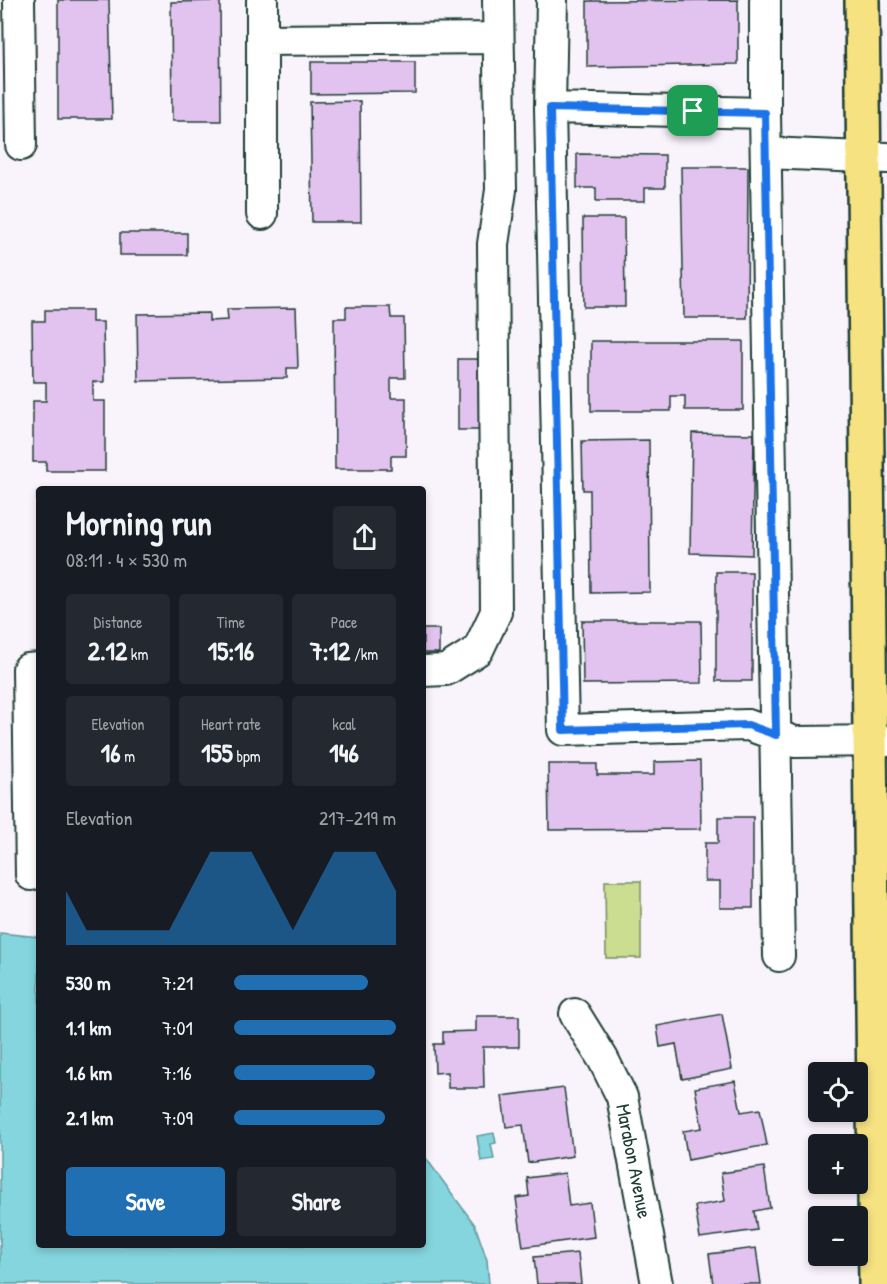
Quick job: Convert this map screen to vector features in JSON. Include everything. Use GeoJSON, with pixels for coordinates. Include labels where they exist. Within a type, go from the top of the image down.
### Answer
{"type":"FeatureCollection","features":[{"type":"Feature","properties":{"kind":"main road"},"geometry":{"type":"LineString","coordinates":[[862,0],[875,158],[880,1032],[876,1284]]}},
{"type":"Feature","properties":{"kind":"street"},"geometry":{"type":"LineString","coordinates":[[19,0],[21,145]]}},
{"type":"Feature","properties":{"kind":"street"},"geometry":{"type":"LineString","coordinates":[[262,0],[262,214]]}},
{"type":"Feature","properties":{"kind":"street"},"geometry":{"type":"LineString","coordinates":[[426,671],[446,670],[478,650],[496,612],[493,244],[501,190],[498,0]]}},
{"type":"Feature","properties":{"kind":"street"},"geometry":{"type":"LineString","coordinates":[[552,0],[550,108],[563,730],[748,725],[795,742],[878,741]]}},
{"type":"Feature","properties":{"kind":"street"},"geometry":{"type":"LineString","coordinates":[[765,0],[779,956]]}},
{"type":"Feature","properties":{"kind":"street"},"geometry":{"type":"LineString","coordinates":[[262,40],[498,38]]}},
{"type":"Feature","properties":{"kind":"street"},"geometry":{"type":"LineString","coordinates":[[550,108],[765,113]]}},
{"type":"Feature","properties":{"kind":"street"},"geometry":{"type":"LineString","coordinates":[[767,153],[875,158]]}},
{"type":"Feature","properties":{"kind":"street"},"geometry":{"type":"LineString","coordinates":[[31,875],[28,669],[36,668]]}},
{"type":"Feature","properties":{"kind":"street","name":"Marabon Avenue"},"geometry":{"type":"LineString","coordinates":[[575,1014],[603,1059],[622,1096],[657,1284]]}},
{"type":"Feature","properties":{"kind":"green space"},"geometry":{"type":"Polygon","coordinates":[[[605,881],[641,881],[641,958],[606,958],[605,881]]]}},
{"type":"Feature","properties":{"kind":"water"},"geometry":{"type":"Polygon","coordinates":[[[0,933],[36,937],[36,1248],[426,1248],[426,1158],[475,1225],[487,1260],[489,1284],[0,1284],[0,933]]]}},
{"type":"Feature","properties":{"kind":"water"},"geometry":{"type":"Polygon","coordinates":[[[494,1133],[496,1143],[491,1144],[494,1159],[481,1161],[477,1136],[494,1133]]]}},
{"type":"Feature","properties":{"kind":"building"},"geometry":{"type":"Polygon","coordinates":[[[58,0],[109,0],[112,119],[58,119],[58,0]]]}},
{"type":"Feature","properties":{"kind":"building"},"geometry":{"type":"Polygon","coordinates":[[[738,0],[738,64],[587,67],[587,1],[738,0]]]}},
{"type":"Feature","properties":{"kind":"building"},"geometry":{"type":"Polygon","coordinates":[[[171,2],[220,2],[221,121],[172,121],[171,2]]]}},
{"type":"Feature","properties":{"kind":"building"},"geometry":{"type":"Polygon","coordinates":[[[311,62],[415,62],[415,93],[311,94],[311,62]]]}},
{"type":"Feature","properties":{"kind":"building"},"geometry":{"type":"Polygon","coordinates":[[[360,101],[361,222],[312,222],[310,102],[360,101]]]}},
{"type":"Feature","properties":{"kind":"building"},"geometry":{"type":"Polygon","coordinates":[[[577,154],[665,155],[665,188],[645,188],[645,201],[596,201],[596,188],[577,188],[577,154]]]}},
{"type":"Feature","properties":{"kind":"building"},"geometry":{"type":"Polygon","coordinates":[[[681,167],[748,167],[747,318],[684,318],[681,167]]]}},
{"type":"Feature","properties":{"kind":"building"},"geometry":{"type":"Polygon","coordinates":[[[583,218],[624,218],[625,307],[584,307],[583,218]]]}},
{"type":"Feature","properties":{"kind":"building"},"geometry":{"type":"Polygon","coordinates":[[[120,233],[187,233],[187,255],[120,255],[120,233]]]}},
{"type":"Feature","properties":{"kind":"building"},"geometry":{"type":"Polygon","coordinates":[[[346,307],[390,307],[391,318],[404,318],[405,378],[391,378],[391,398],[406,398],[406,456],[391,456],[391,469],[335,469],[334,318],[346,318],[346,307]]]}},
{"type":"Feature","properties":{"kind":"building"},"geometry":{"type":"Polygon","coordinates":[[[296,308],[298,368],[287,368],[287,378],[138,381],[137,314],[209,313],[209,321],[228,320],[227,309],[296,308]]]}},
{"type":"Feature","properties":{"kind":"building"},"geometry":{"type":"Polygon","coordinates":[[[45,310],[92,310],[92,322],[103,322],[104,382],[93,382],[93,401],[105,401],[105,471],[46,471],[46,462],[33,462],[33,401],[46,401],[46,382],[33,382],[32,321],[45,321],[45,310]]]}},
{"type":"Feature","properties":{"kind":"building"},"geometry":{"type":"Polygon","coordinates":[[[591,341],[743,341],[743,410],[685,410],[685,396],[671,396],[671,411],[591,411],[591,341]]]}},
{"type":"Feature","properties":{"kind":"building"},"geometry":{"type":"Polygon","coordinates":[[[458,359],[480,359],[480,430],[458,430],[458,359]]]}},
{"type":"Feature","properties":{"kind":"building"},"geometry":{"type":"Polygon","coordinates":[[[692,433],[754,434],[752,555],[690,553],[692,433]]]}},
{"type":"Feature","properties":{"kind":"building"},"geometry":{"type":"Polygon","coordinates":[[[649,440],[650,592],[591,593],[590,490],[583,490],[582,441],[649,440]]]}},
{"type":"Feature","properties":{"kind":"building"},"geometry":{"type":"Polygon","coordinates":[[[716,572],[752,572],[752,681],[716,681],[716,572]]]}},
{"type":"Feature","properties":{"kind":"building"},"geometry":{"type":"Polygon","coordinates":[[[582,621],[701,621],[702,683],[583,684],[582,621]]]}},
{"type":"Feature","properties":{"kind":"building"},"geometry":{"type":"Polygon","coordinates":[[[426,629],[439,629],[439,653],[426,653],[426,629]]]}},
{"type":"Feature","properties":{"kind":"building"},"geometry":{"type":"Polygon","coordinates":[[[700,761],[701,829],[549,830],[548,764],[597,764],[597,775],[654,775],[654,762],[700,761]]]}},
{"type":"Feature","properties":{"kind":"building"},"geometry":{"type":"Polygon","coordinates":[[[718,817],[753,817],[753,908],[720,908],[720,881],[705,881],[705,843],[718,843],[718,817]]]}},
{"type":"Feature","properties":{"kind":"building"},"geometry":{"type":"Polygon","coordinates":[[[722,1014],[732,1069],[682,1079],[676,1044],[660,1047],[657,1026],[722,1014]]]}},
{"type":"Feature","properties":{"kind":"building"},"geometry":{"type":"Polygon","coordinates":[[[476,1016],[519,1016],[519,1047],[483,1047],[484,1088],[448,1088],[448,1072],[435,1073],[434,1044],[443,1044],[443,1032],[476,1031],[476,1016]]]}},
{"type":"Feature","properties":{"kind":"building"},"geometry":{"type":"Polygon","coordinates":[[[735,1081],[741,1112],[760,1109],[767,1145],[688,1160],[683,1131],[702,1128],[695,1088],[735,1081]]]}},
{"type":"Feature","properties":{"kind":"building"},"geometry":{"type":"Polygon","coordinates":[[[564,1088],[573,1156],[528,1163],[523,1125],[506,1127],[502,1096],[564,1088]]]}},
{"type":"Feature","properties":{"kind":"building"},"geometry":{"type":"Polygon","coordinates":[[[764,1167],[770,1208],[754,1211],[757,1230],[700,1238],[695,1206],[725,1201],[721,1173],[764,1167]]]}},
{"type":"Feature","properties":{"kind":"building"},"geometry":{"type":"Polygon","coordinates":[[[565,1173],[569,1206],[590,1203],[594,1237],[523,1247],[516,1198],[529,1196],[527,1178],[565,1173]]]}},
{"type":"Feature","properties":{"kind":"building"},"geometry":{"type":"Polygon","coordinates":[[[756,1248],[761,1284],[713,1284],[709,1254],[756,1248]]]}},
{"type":"Feature","properties":{"kind":"building"},"geometry":{"type":"Polygon","coordinates":[[[578,1253],[581,1284],[537,1284],[534,1257],[578,1253]]]}},
{"type":"Feature","properties":{"kind":"route"},"geometry":{"type":"LineString","coordinates":[[550,108],[693,111],[765,113],[776,735],[748,725],[563,730],[550,108]]}}]}
